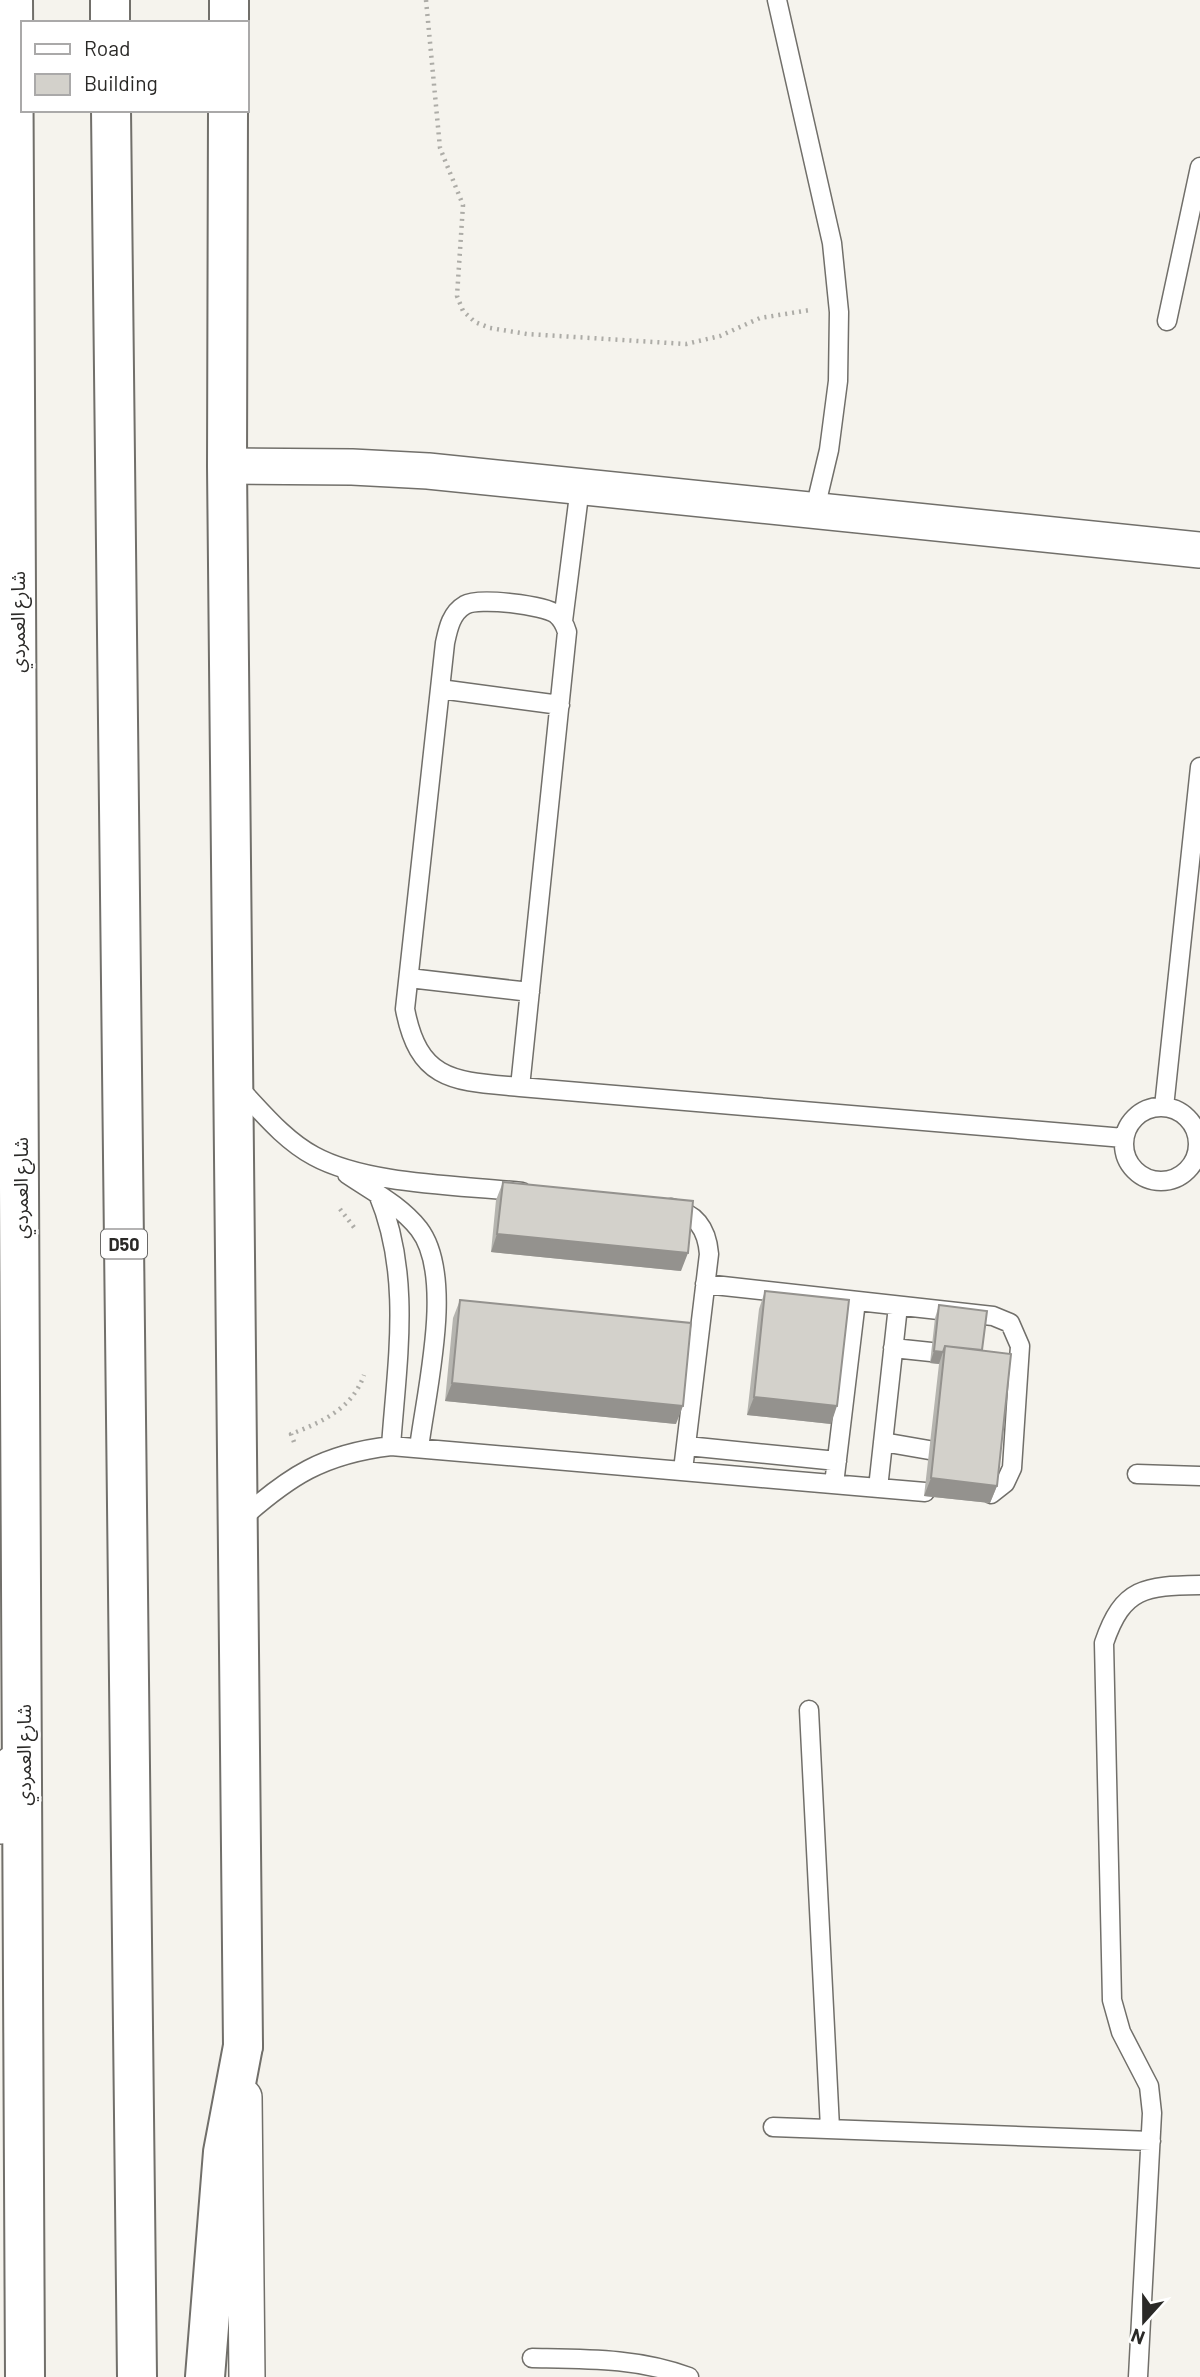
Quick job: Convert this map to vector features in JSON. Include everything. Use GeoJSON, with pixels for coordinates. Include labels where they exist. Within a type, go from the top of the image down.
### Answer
{"type":"FeatureCollection","features":[{"type":"Feature","properties":{"kind":"main road","name":"شارع العمردي"},"geometry":{"type":"LineString","coordinates":[[13,0],[17,583],[11,1494],[23,1706],[25,2377]]}},
{"type":"Feature","properties":{"kind":"main road"},"geometry":{"type":"LineString","coordinates":[[110,0],[110,21]]}},
{"type":"Feature","properties":{"kind":"main road"},"geometry":{"type":"LineString","coordinates":[[229,0],[229,21]]}},
{"type":"Feature","properties":{"kind":"main road","name":"D50"},"geometry":{"type":"LineString","coordinates":[[111,112],[137,2377]]}},
{"type":"Feature","properties":{"kind":"main road"},"geometry":{"type":"LineString","coordinates":[[205,2377],[223,2152],[243,2046],[227,466],[228,112]]}},
{"type":"Feature","properties":{"kind":"main road"},"geometry":{"type":"LineString","coordinates":[[0,528],[17,583]]}},
{"type":"Feature","properties":{"kind":"street"},"geometry":{"type":"LineString","coordinates":[[227,466],[352,467],[428,471],[1200,551]]}},
{"type":"Feature","properties":{"kind":"street"},"geometry":{"type":"LineString","coordinates":[[0,1826],[23,1706]]}},
{"type":"Feature","properties":{"kind":"street"},"geometry":{"type":"LineString","coordinates":[[243,2046],[247,2377]]}},
{"type":"Feature","properties":{"kind":"lane"},"geometry":{"type":"LineString","coordinates":[[229,0],[235,0]]}},
{"type":"Feature","properties":{"kind":"lane"},"geometry":{"type":"LineString","coordinates":[[776,0],[831,243],[839,312],[838,381],[829,450],[814,513]]}},
{"type":"Feature","properties":{"kind":"lane"},"geometry":{"type":"LineString","coordinates":[[1167,321],[1199,176]]}},
{"type":"Feature","properties":{"kind":"lane"},"geometry":{"type":"LineString","coordinates":[[520,1087],[567,644],[563,621],[580,487]]}},
{"type":"Feature","properties":{"kind":"lane"},"geometry":{"type":"LineString","coordinates":[[563,621],[555,613],[543,608],[480,601],[466,604],[454,614],[448,627],[405,1009],[410,1038],[426,1062],[451,1078],[520,1087],[1124,1138]]}},
{"type":"Feature","properties":{"kind":"lane"},"geometry":{"type":"LineString","coordinates":[[440,689],[560,705]]}},
{"type":"Feature","properties":{"kind":"lane"},"geometry":{"type":"LineString","coordinates":[[1164,1107],[1200,767]]}},
{"type":"Feature","properties":{"kind":"lane"},"geometry":{"type":"LineString","coordinates":[[409,978],[530,992]]}},
{"type":"Feature","properties":{"kind":"lane"},"geometry":{"type":"LineString","coordinates":[[233,1082],[295,1143],[378,1194],[409,1217],[421,1232],[436,1265],[444,1304],[419,1448]]}},
{"type":"Feature","properties":{"kind":"lane"},"geometry":{"type":"LineString","coordinates":[[1164,1107],[1177,1110],[1195,1129],[1196,1156],[1190,1168],[1179,1176],[1166,1180],[1140,1174],[1125,1152],[1124,1138],[1138,1115],[1150,1108],[1164,1107]]}},
{"type":"Feature","properties":{"kind":"lane"},"geometry":{"type":"LineString","coordinates":[[333,1165],[376,1176],[536,1193]]}},
{"type":"Feature","properties":{"kind":"lane"},"geometry":{"type":"LineString","coordinates":[[378,1194],[394,1237],[400,1283],[391,1446]]}},
{"type":"Feature","properties":{"kind":"lane"},"geometry":{"type":"LineString","coordinates":[[656,1206],[683,1210],[703,1228],[709,1254],[705,1284],[692,1335],[684,1470]]}},
{"type":"Feature","properties":{"kind":"lane"},"geometry":{"type":"LineString","coordinates":[[705,1284],[1002,1318],[1010,1323],[1019,1337],[1012,1360],[1005,1450],[1010,1476],[992,1494]]}},
{"type":"Feature","properties":{"kind":"lane"},"geometry":{"type":"LineString","coordinates":[[834,1484],[856,1301]]}},
{"type":"Feature","properties":{"kind":"lane"},"geometry":{"type":"LineString","coordinates":[[878,1488],[898,1306]]}},
{"type":"Feature","properties":{"kind":"lane"},"geometry":{"type":"LineString","coordinates":[[893,1348],[931,1352]]}},
{"type":"Feature","properties":{"kind":"lane"},"geometry":{"type":"LineString","coordinates":[[883,1442],[929,1450]]}},
{"type":"Feature","properties":{"kind":"lane"},"geometry":{"type":"LineString","coordinates":[[236,1524],[277,1487],[305,1469],[332,1457],[391,1446],[925,1492]]}},
{"type":"Feature","properties":{"kind":"lane"},"geometry":{"type":"LineString","coordinates":[[687,1446],[837,1461]]}},
{"type":"Feature","properties":{"kind":"lane"},"geometry":{"type":"LineString","coordinates":[[1137,1474],[1200,1476]]}},
{"type":"Feature","properties":{"kind":"lane"},"geometry":{"type":"LineString","coordinates":[[1138,2377],[1151,2141],[1149,2086],[1121,2032],[1112,2000],[1104,1643],[1114,1613],[1138,1592],[1164,1586],[1200,1585]]}},
{"type":"Feature","properties":{"kind":"lane"},"geometry":{"type":"LineString","coordinates":[[809,1710],[830,2128]]}},
{"type":"Feature","properties":{"kind":"lane"},"geometry":{"type":"LineString","coordinates":[[773,2127],[1151,2141]]}},
{"type":"Feature","properties":{"kind":"lane"},"geometry":{"type":"LineString","coordinates":[[532,2358],[622,2360],[659,2366],[689,2377]]}},
{"type":"Feature","properties":{"kind":"path"},"geometry":{"type":"LineString","coordinates":[[426,0],[440,148],[463,205],[457,296],[463,311],[475,322],[490,328],[527,334],[686,344],[703,342],[760,318],[786,312],[839,312]]}},
{"type":"Feature","properties":{"kind":"path"},"geometry":{"type":"LineString","coordinates":[[337,1205],[361,1240]]}},
{"type":"Feature","properties":{"kind":"path"},"geometry":{"type":"LineString","coordinates":[[305,1469],[291,1434],[340,1411],[362,1383],[368,1366]]}},
{"type":"Feature","properties":{"kind":"building"},"geometry":{"type":"Polygon","coordinates":[[[503,1182],[693,1201],[688,1253],[497,1234],[503,1182]]]}},
{"type":"Feature","properties":{"kind":"building"},"geometry":{"type":"Polygon","coordinates":[[[765,1291],[849,1300],[837,1406],[754,1397],[765,1291]]]}},
{"type":"Feature","properties":{"kind":"building"},"geometry":{"type":"Polygon","coordinates":[[[460,1300],[691,1323],[683,1406],[452,1383],[460,1300]]]}},
{"type":"Feature","properties":{"kind":"building"},"geometry":{"type":"Polygon","coordinates":[[[939,1305],[987,1311],[982,1350],[945,1346],[943,1352],[934,1351],[939,1305]]]}},
{"type":"Feature","properties":{"kind":"building"},"geometry":{"type":"Polygon","coordinates":[[[945,1346],[1011,1354],[997,1486],[931,1478],[945,1346]]]}}]}
